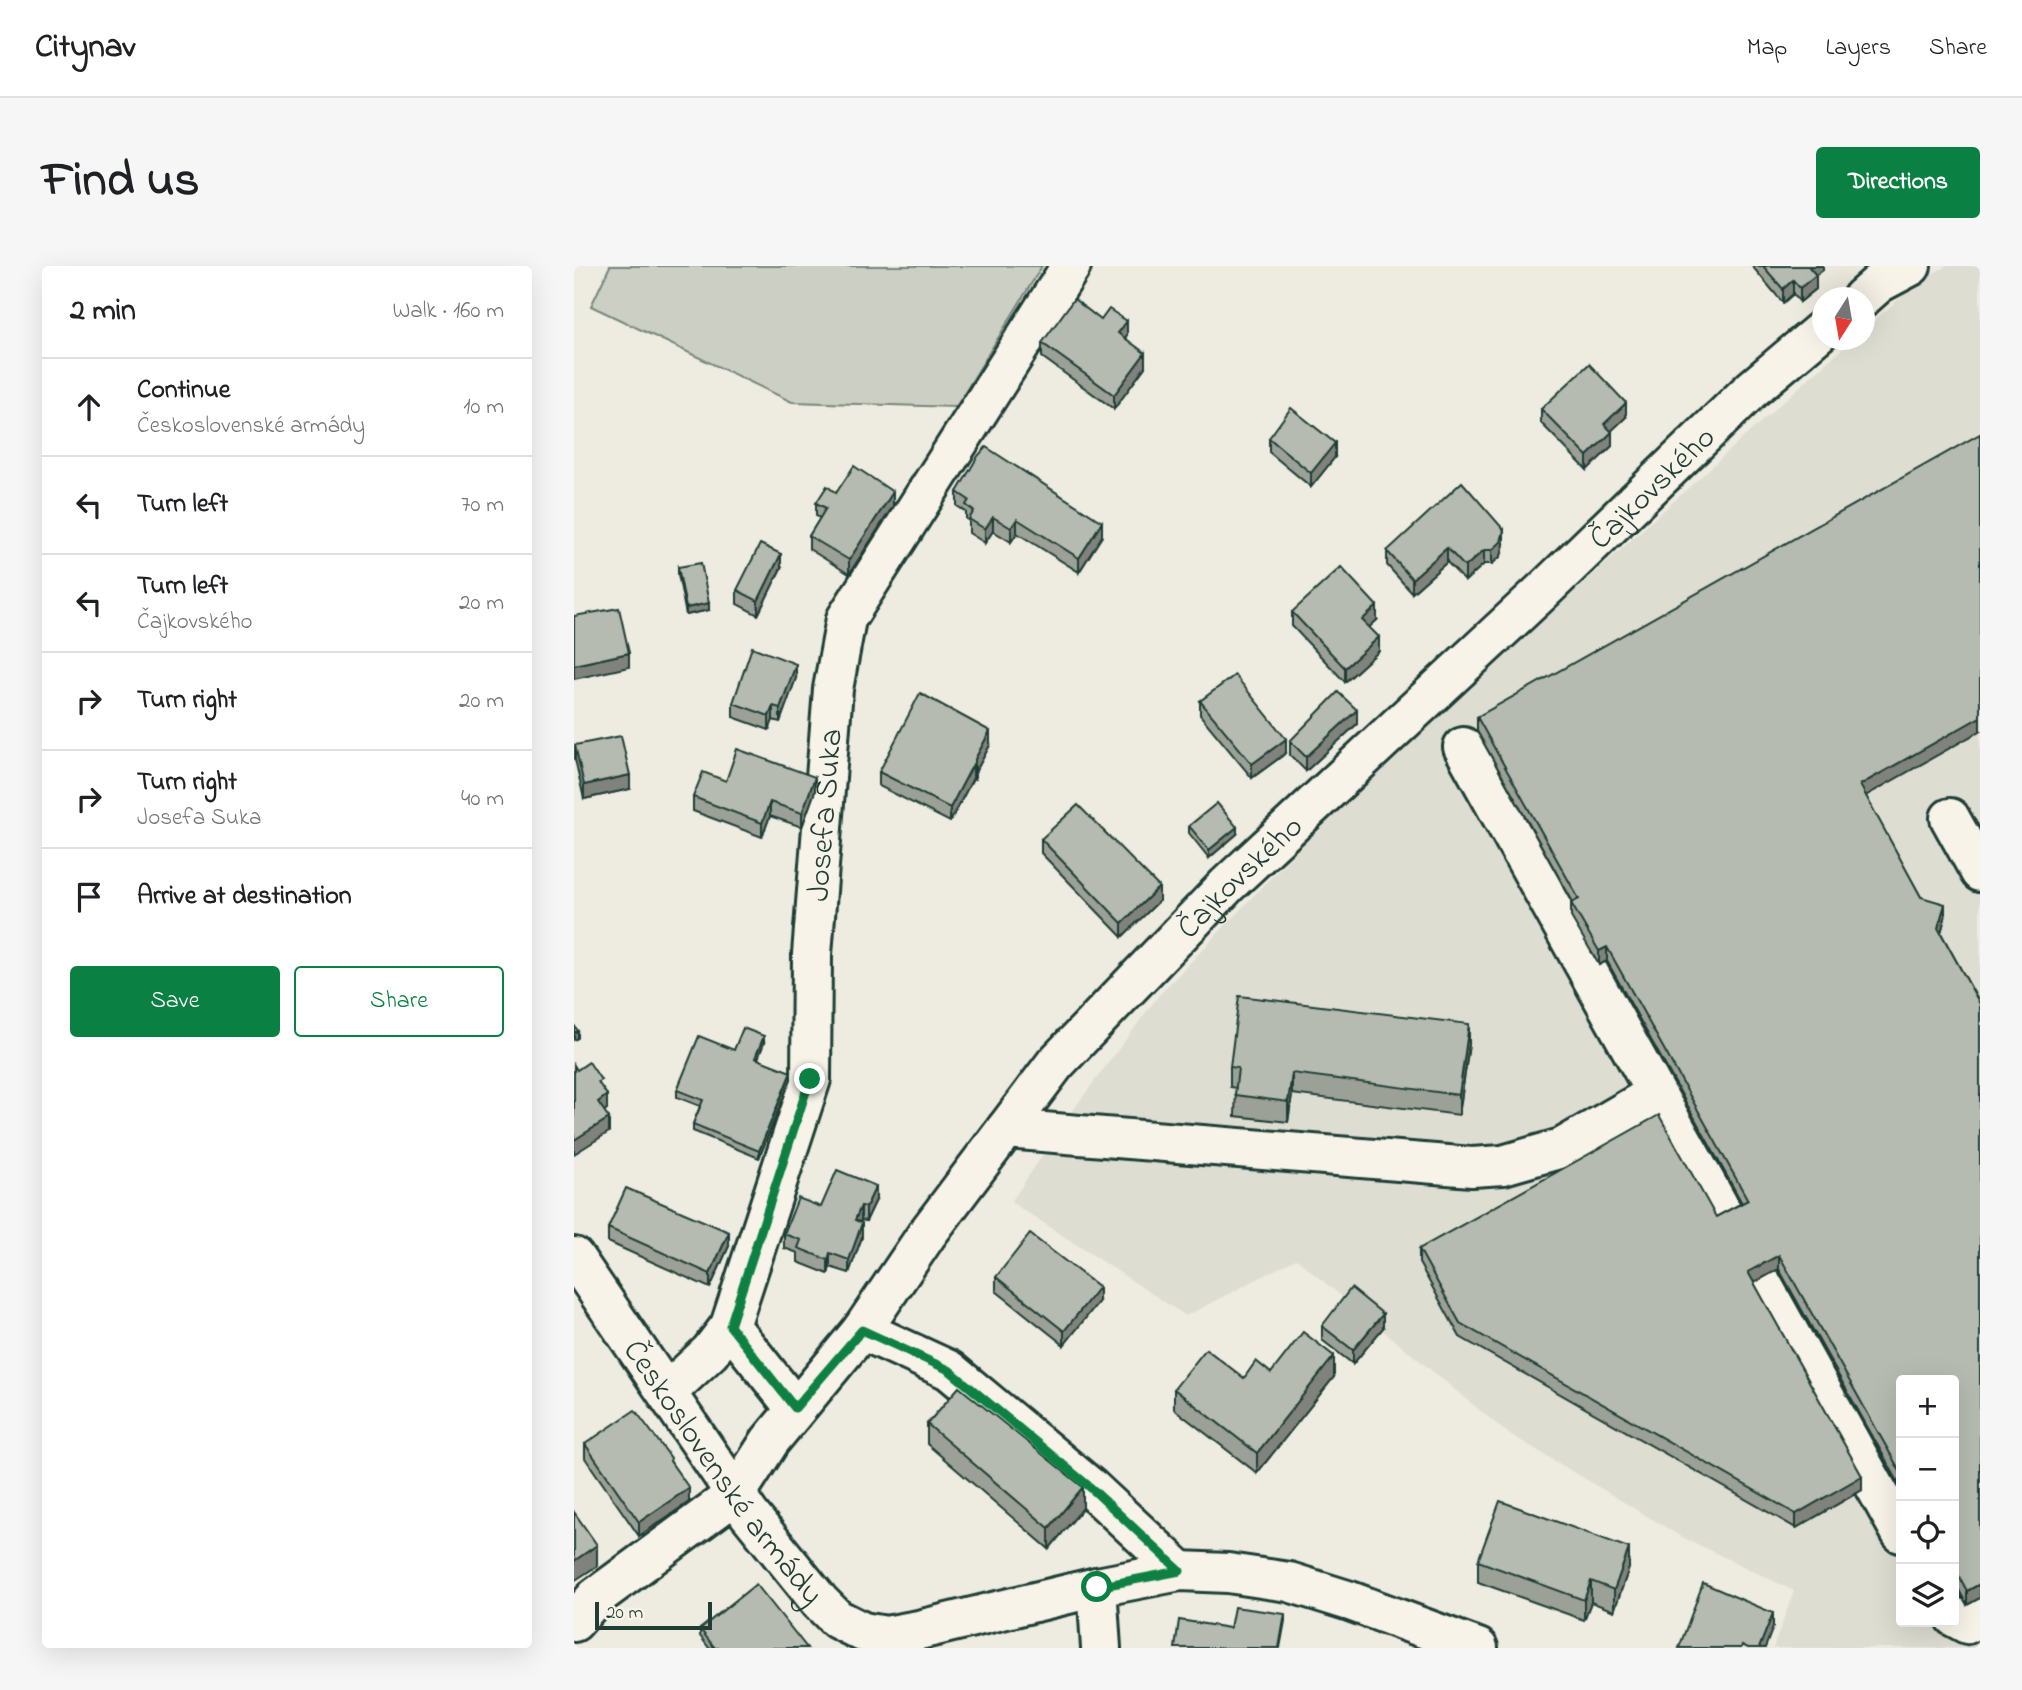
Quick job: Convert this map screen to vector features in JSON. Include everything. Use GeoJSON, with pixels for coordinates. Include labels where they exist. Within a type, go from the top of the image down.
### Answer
{"type":"FeatureCollection","features":[{"type":"Feature","properties":{"kind":"street","name":"Josefa Suka"},"geometry":{"type":"LineString","coordinates":[[667,1392],[710,1352],[730,1326],[810,1079],[814,926],[833,689],[846,620],[1071,266]]}},
{"type":"Feature","properties":{"kind":"street"},"geometry":{"type":"LineString","coordinates":[[1874,287],[1911,266]]}},
{"type":"Feature","properties":{"kind":"street","name":"Čajkovského"},"geometry":{"type":"LineString","coordinates":[[736,1494],[770,1441],[862,1330],[927,1234],[1055,1064],[1227,885],[1546,587],[1751,390],[1812,338]]}},
{"type":"Feature","properties":{"kind":"street"},"geometry":{"type":"LineString","coordinates":[[1463,747],[1896,1524]]}},
{"type":"Feature","properties":{"kind":"street"},"geometry":{"type":"LineString","coordinates":[[1950,818],[1980,872]]}},
{"type":"Feature","properties":{"kind":"street"},"geometry":{"type":"LineString","coordinates":[[1006,1129],[1482,1167],[1503,1165],[1563,1148],[1655,1094]]}},
{"type":"Feature","properties":{"kind":"street","name":"Československé armády"},"geometry":{"type":"LineString","coordinates":[[574,1257],[749,1514],[820,1602],[837,1619],[871,1640],[1097,1587],[1180,1571],[1228,1573],[1289,1582],[1350,1601],[1478,1648]]}},
{"type":"Feature","properties":{"kind":"street"},"geometry":{"type":"LineString","coordinates":[[730,1326],[795,1408]]}},
{"type":"Feature","properties":{"kind":"street"},"geometry":{"type":"LineString","coordinates":[[862,1330],[949,1370],[1091,1488],[1180,1571]]}},
{"type":"Feature","properties":{"kind":"street"},"geometry":{"type":"LineString","coordinates":[[574,1622],[596,1597],[736,1494]]}},
{"type":"Feature","properties":{"kind":"street"},"geometry":{"type":"LineString","coordinates":[[1097,1587],[1101,1648]]}},
{"type":"Feature","properties":{"kind":"shaded area"},"geometry":{"type":"Polygon","coordinates":[[[610,266],[1042,266],[956,407],[792,402],[591,306],[610,266]]]}},
{"type":"Feature","properties":{"kind":"shaded area"},"geometry":{"type":"Polygon","coordinates":[[[1946,266],[1980,266],[1980,1648],[1773,1648],[1794,1591],[1680,1536],[1505,1431],[1296,1259],[1186,1316],[1011,1202],[1073,1110],[1159,995],[1346,799],[1828,361],[1841,350],[1875,350],[1875,320],[1917,283],[1946,266]]]}},
{"type":"Feature","properties":{"kind":"building"},"geometry":{"type":"Polygon","coordinates":[[[1763,266],[1810,266],[1816,275],[1800,288],[1793,280],[1783,289],[1763,266]]]}},
{"type":"Feature","properties":{"kind":"building"},"geometry":{"type":"Polygon","coordinates":[[[1074,299],[1101,320],[1109,309],[1127,321],[1118,333],[1145,353],[1114,395],[1042,343],[1074,299]]]}},
{"type":"Feature","properties":{"kind":"building"},"geometry":{"type":"Polygon","coordinates":[[[1589,364],[1626,403],[1604,424],[1612,432],[1587,456],[1541,409],[1589,364]]]}},
{"type":"Feature","properties":{"kind":"building"},"geometry":{"type":"Polygon","coordinates":[[[1291,408],[1335,443],[1311,473],[1269,438],[1291,408]]]}},
{"type":"Feature","properties":{"kind":"building"},"geometry":{"type":"Polygon","coordinates":[[[1980,434],[1980,717],[1860,785],[1921,897],[1945,904],[1938,928],[1980,1004],[1980,1584],[1967,1591],[1959,1576],[1959,1375],[1896,1375],[1896,1464],[1779,1255],[1748,1272],[1862,1476],[1796,1514],[1460,1323],[1419,1249],[1659,1115],[1716,1217],[1748,1200],[1607,947],[1599,951],[1571,903],[1579,899],[1477,717],[1980,434]]]}},
{"type":"Feature","properties":{"kind":"building"},"geometry":{"type":"Polygon","coordinates":[[[986,447],[1102,522],[1079,558],[1017,519],[1011,528],[993,517],[985,529],[969,519],[974,511],[966,505],[969,500],[957,492],[986,447]]]}},
{"type":"Feature","properties":{"kind":"building"},"geometry":{"type":"Polygon","coordinates":[[[854,466],[893,492],[849,560],[809,536],[826,508],[816,503],[827,486],[836,493],[854,466]]]}},
{"type":"Feature","properties":{"kind":"building"},"geometry":{"type":"Polygon","coordinates":[[[1462,482],[1504,530],[1501,542],[1492,550],[1484,550],[1465,567],[1447,548],[1412,579],[1387,551],[1462,482]]]}},
{"type":"Feature","properties":{"kind":"building"},"geometry":{"type":"Polygon","coordinates":[[[760,544],[781,554],[758,601],[737,590],[760,544]]]}},
{"type":"Feature","properties":{"kind":"building"},"geometry":{"type":"Polygon","coordinates":[[[701,563],[709,603],[686,608],[678,567],[701,563]]]}},
{"type":"Feature","properties":{"kind":"building"},"geometry":{"type":"Polygon","coordinates":[[[1341,567],[1377,606],[1362,620],[1379,637],[1345,668],[1292,612],[1341,567]]]}},
{"type":"Feature","properties":{"kind":"building"},"geometry":{"type":"Polygon","coordinates":[[[619,608],[629,653],[574,665],[574,616],[619,608]]]}},
{"type":"Feature","properties":{"kind":"building"},"geometry":{"type":"Polygon","coordinates":[[[752,647],[796,664],[780,708],[773,706],[769,716],[733,703],[752,647]]]}},
{"type":"Feature","properties":{"kind":"building"},"geometry":{"type":"Polygon","coordinates":[[[1235,675],[1286,739],[1252,764],[1200,701],[1235,675]]]}},
{"type":"Feature","properties":{"kind":"building"},"geometry":{"type":"Polygon","coordinates":[[[1338,692],[1357,710],[1306,757],[1290,741],[1338,692]]]}},
{"type":"Feature","properties":{"kind":"building"},"geometry":{"type":"Polygon","coordinates":[[[920,693],[990,731],[975,759],[975,765],[973,764],[950,808],[879,772],[920,693]]]}},
{"type":"Feature","properties":{"kind":"building"},"geometry":{"type":"Polygon","coordinates":[[[621,736],[630,775],[584,785],[575,745],[621,736]]]}},
{"type":"Feature","properties":{"kind":"building"},"geometry":{"type":"Polygon","coordinates":[[[737,749],[815,777],[802,813],[770,802],[762,823],[693,797],[703,772],[726,781],[737,749]]]}},
{"type":"Feature","properties":{"kind":"building"},"geometry":{"type":"Polygon","coordinates":[[[1217,803],[1237,827],[1209,850],[1189,826],[1217,803]]]}},
{"type":"Feature","properties":{"kind":"building"},"geometry":{"type":"Polygon","coordinates":[[[1078,805],[1159,887],[1122,923],[1041,839],[1078,805]]]}},
{"type":"Feature","properties":{"kind":"building"},"geometry":{"type":"Polygon","coordinates":[[[1239,996],[1469,1024],[1459,1095],[1292,1073],[1288,1102],[1235,1095],[1238,1068],[1230,1067],[1239,996]]]}},
{"type":"Feature","properties":{"kind":"building"},"geometry":{"type":"Polygon","coordinates":[[[743,1028],[764,1036],[755,1058],[791,1072],[759,1151],[693,1124],[703,1100],[677,1090],[699,1036],[734,1050],[743,1028]]]}},
{"type":"Feature","properties":{"kind":"building"},"geometry":{"type":"Polygon","coordinates":[[[589,1062],[607,1095],[598,1102],[609,1118],[574,1140],[574,1065],[577,1070],[589,1062]]]}},
{"type":"Feature","properties":{"kind":"building"},"geometry":{"type":"Polygon","coordinates":[[[837,1170],[876,1186],[866,1207],[861,1206],[855,1220],[862,1223],[849,1260],[830,1253],[828,1260],[798,1248],[801,1240],[784,1234],[798,1198],[821,1207],[837,1170]]]}},
{"type":"Feature","properties":{"kind":"building"},"geometry":{"type":"Polygon","coordinates":[[[626,1188],[729,1232],[710,1274],[608,1228],[626,1188]]]}},
{"type":"Feature","properties":{"kind":"building"},"geometry":{"type":"Polygon","coordinates":[[[1030,1234],[1099,1287],[1064,1331],[996,1277],[1030,1234]]]}},
{"type":"Feature","properties":{"kind":"building"},"geometry":{"type":"Polygon","coordinates":[[[1351,1288],[1383,1314],[1353,1350],[1322,1326],[1351,1288]]]}},
{"type":"Feature","properties":{"kind":"building"},"geometry":{"type":"Polygon","coordinates":[[[1303,1332],[1334,1356],[1257,1453],[1174,1389],[1206,1349],[1244,1378],[1256,1361],[1271,1373],[1303,1332]]]}},
{"type":"Feature","properties":{"kind":"building"},"geometry":{"type":"Polygon","coordinates":[[[959,1387],[1083,1487],[1049,1528],[927,1424],[959,1387]]]}},
{"type":"Feature","properties":{"kind":"building"},"geometry":{"type":"Polygon","coordinates":[[[635,1410],[671,1458],[670,1461],[689,1488],[639,1522],[585,1444],[635,1410]]]}},
{"type":"Feature","properties":{"kind":"building"},"geometry":{"type":"Polygon","coordinates":[[[1500,1501],[1629,1548],[1614,1590],[1591,1581],[1584,1600],[1478,1561],[1500,1501]]]}},
{"type":"Feature","properties":{"kind":"building"},"geometry":{"type":"Polygon","coordinates":[[[574,1512],[597,1545],[574,1561],[574,1512]]]}},
{"type":"Feature","properties":{"kind":"building"},"geometry":{"type":"Polygon","coordinates":[[[1703,1583],[1773,1613],[1759,1648],[1742,1645],[1741,1648],[1679,1648],[1703,1583]]]}},
{"type":"Feature","properties":{"kind":"building"},"geometry":{"type":"Polygon","coordinates":[[[756,1584],[807,1648],[715,1648],[700,1629],[756,1584]]]}},
{"type":"Feature","properties":{"kind":"building"},"geometry":{"type":"Polygon","coordinates":[[[1234,1607],[1285,1614],[1279,1648],[1175,1648],[1179,1620],[1230,1628],[1234,1607]]]}},
{"type":"Feature","properties":{"kind":"route"},"geometry":{"type":"LineString","coordinates":[[810,1079],[730,1326],[795,1408],[862,1330],[949,1370],[1091,1488],[1180,1571],[1097,1587]]}}]}
